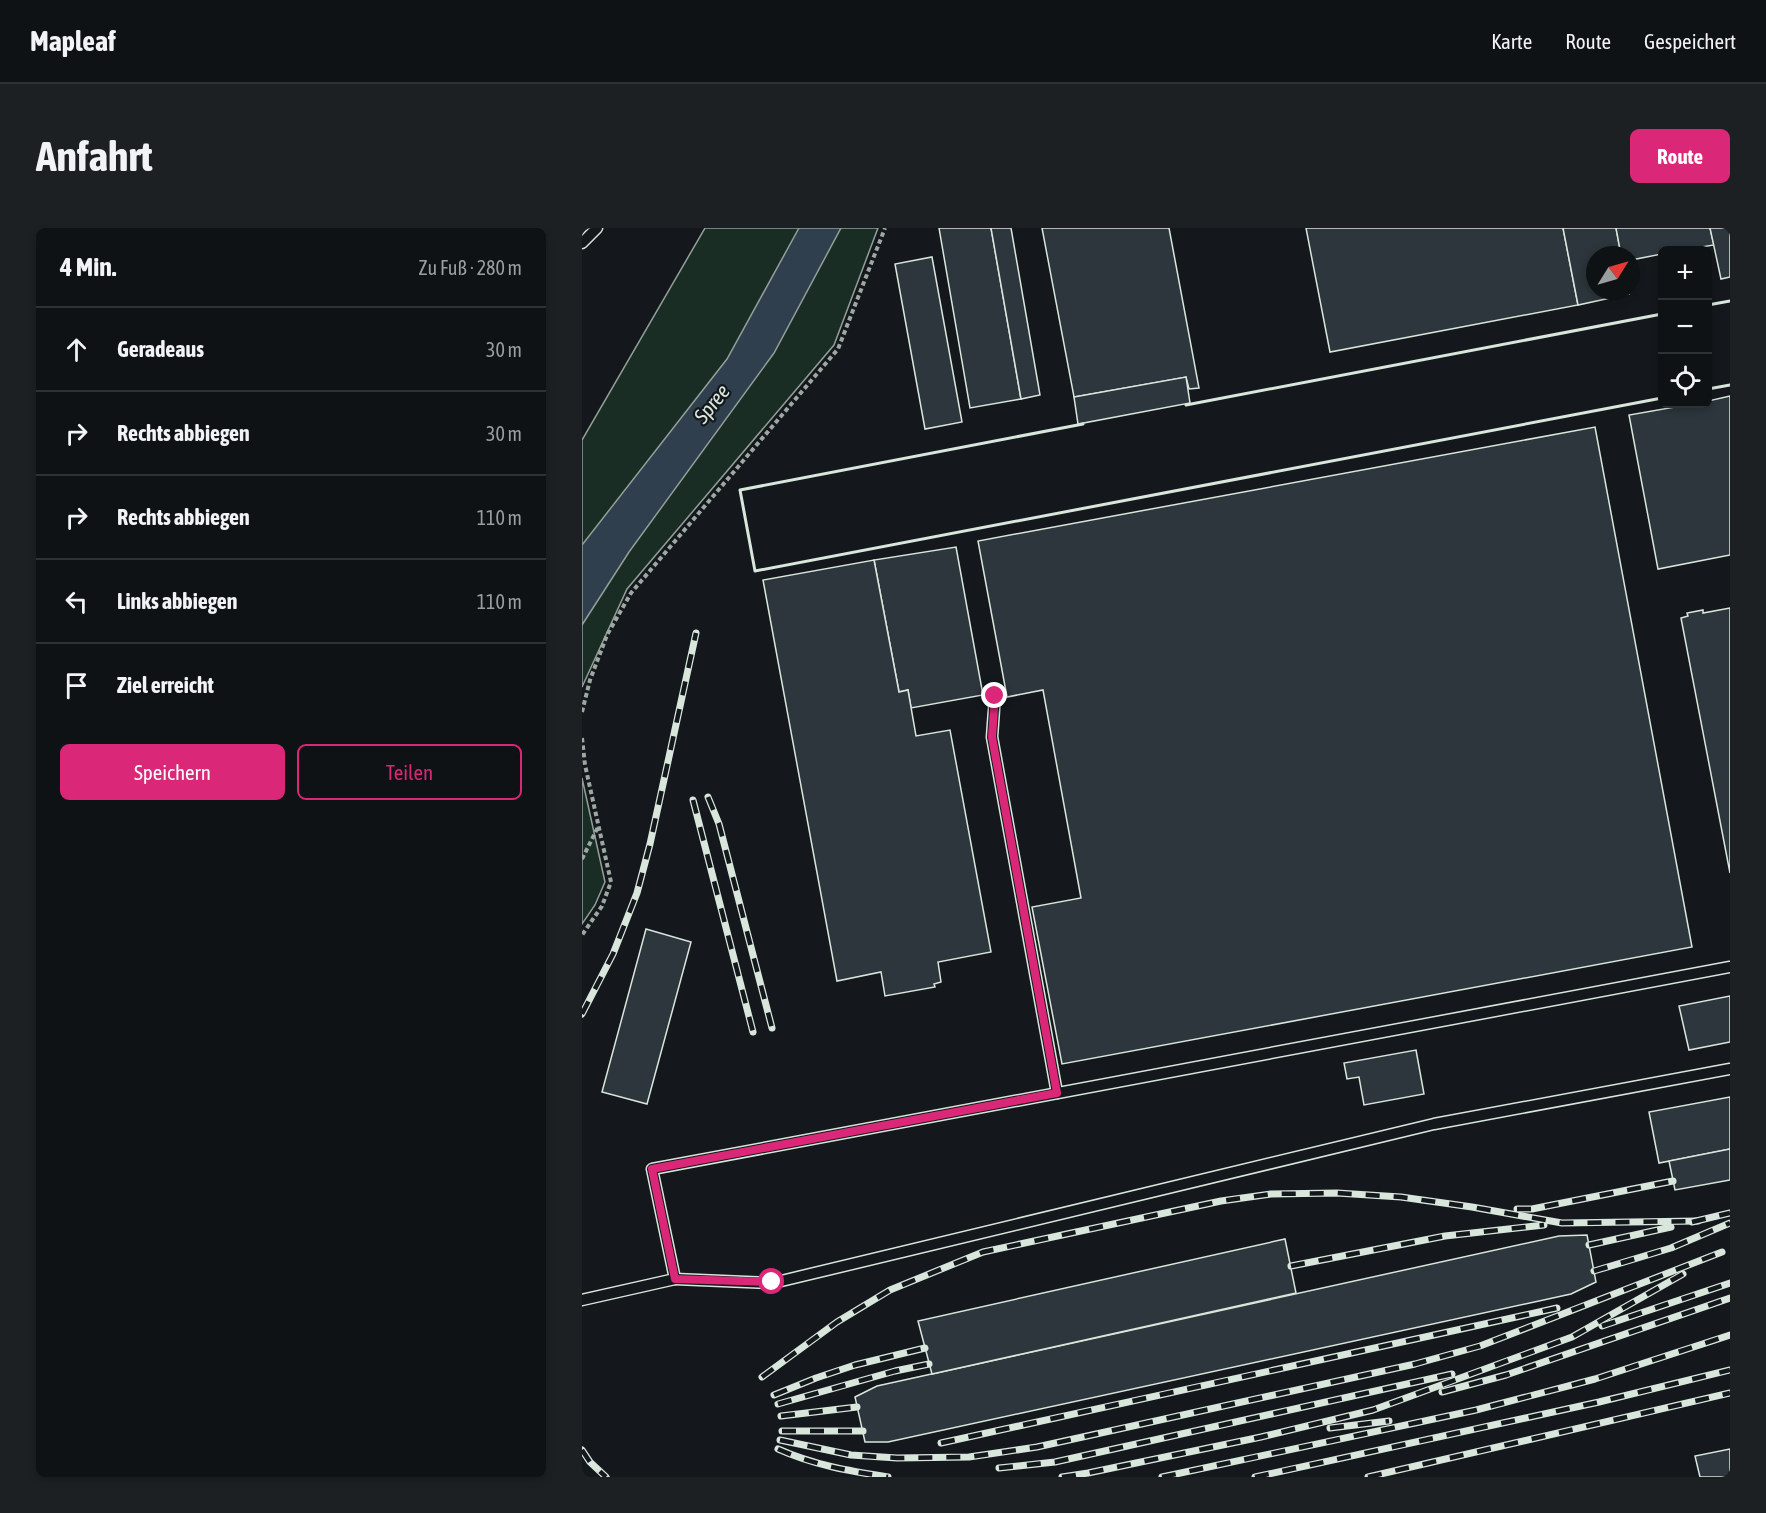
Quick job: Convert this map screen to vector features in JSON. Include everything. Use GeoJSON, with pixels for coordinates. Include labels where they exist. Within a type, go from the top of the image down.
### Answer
{"type":"FeatureCollection","features":[{"type":"Feature","properties":{"kind":"lane"},"geometry":{"type":"LineString","coordinates":[[582,243],[597,228]]}},
{"type":"Feature","properties":{"kind":"lane"},"geometry":{"type":"LineString","coordinates":[[995,696],[992,737],[1057,1093]]}},
{"type":"Feature","properties":{"kind":"lane"},"geometry":{"type":"LineString","coordinates":[[675,1279],[652,1169],[1730,967]]}},
{"type":"Feature","properties":{"kind":"lane"},"geometry":{"type":"LineString","coordinates":[[582,1300],[675,1279],[772,1282],[1434,1124],[1730,1069]]}},
{"type":"Feature","properties":{"kind":"path"},"geometry":{"type":"LineString","coordinates":[[582,712],[590,680],[607,636],[631,593],[838,350],[885,228]]}},
{"type":"Feature","properties":{"kind":"path"},"geometry":{"type":"LineString","coordinates":[[582,738],[585,765],[611,882],[602,906],[582,935]]}},
{"type":"Feature","properties":{"kind":"path"},"geometry":{"type":"LineString","coordinates":[[582,859],[598,826]]}},
{"type":"Feature","properties":{"kind":"green space"},"geometry":{"type":"Polygon","coordinates":[[[705,228],[878,228],[834,345],[627,589],[582,687],[582,440],[705,228]]]}},
{"type":"Feature","properties":{"kind":"green space"},"geometry":{"type":"Polygon","coordinates":[[[582,778],[605,882],[595,905],[582,924],[582,778]]]}},
{"type":"Feature","properties":{"kind":"water","name":"Spree"},"geometry":{"type":"Polygon","coordinates":[[[799,228],[841,228],[774,353],[629,552],[582,625],[582,545],[727,359],[799,228]]]}},
{"type":"Feature","properties":{"kind":"building"},"geometry":{"type":"Polygon","coordinates":[[[939,228],[991,228],[1021,399],[970,408],[939,228]]]}},
{"type":"Feature","properties":{"kind":"building"},"geometry":{"type":"Polygon","coordinates":[[[991,228],[1011,228],[1040,395],[1021,399],[991,228]]]}},
{"type":"Feature","properties":{"kind":"building"},"geometry":{"type":"Polygon","coordinates":[[[1042,228],[1169,228],[1199,388],[1189,389],[1186,377],[1074,397],[1042,228]]]}},
{"type":"Feature","properties":{"kind":"building"},"geometry":{"type":"Polygon","coordinates":[[[1306,228],[1563,228],[1578,305],[1330,352],[1306,228]]]}},
{"type":"Feature","properties":{"kind":"building"},"geometry":{"type":"Polygon","coordinates":[[[1563,228],[1616,228],[1619,246],[1586,246],[1586,300],[1601,300],[1578,305],[1563,228]]]}},
{"type":"Feature","properties":{"kind":"building"},"geometry":{"type":"Polygon","coordinates":[[[1616,228],[1710,228],[1714,245],[1658,246],[1658,255],[1640,258],[1640,246],[1619,246],[1616,228]]]}},
{"type":"Feature","properties":{"kind":"building"},"geometry":{"type":"Polygon","coordinates":[[[1710,228],[1730,228],[1730,277],[1721,279],[1710,228]]]}},
{"type":"Feature","properties":{"kind":"building"},"geometry":{"type":"Polygon","coordinates":[[[932,257],[962,422],[925,429],[895,264],[932,257]]]}},
{"type":"Feature","properties":{"kind":"building"},"geometry":{"type":"Polygon","coordinates":[[[1186,377],[1190,403],[1078,424],[1074,397],[1186,377]]]}},
{"type":"Feature","properties":{"kind":"building"},"geometry":{"type":"Polygon","coordinates":[[[1730,396],[1730,555],[1658,569],[1629,415],[1669,408],[1712,408],[1712,400],[1730,396]]]}},
{"type":"Feature","properties":{"kind":"building"},"geometry":{"type":"Polygon","coordinates":[[[1595,427],[1692,947],[1062,1064],[1032,907],[1081,898],[1043,690],[1007,697],[978,541],[1595,427]]]}},
{"type":"Feature","properties":{"kind":"building"},"geometry":{"type":"Polygon","coordinates":[[[956,547],[983,695],[911,708],[908,690],[899,692],[874,560],[956,547]]]}},
{"type":"Feature","properties":{"kind":"building"},"geometry":{"type":"Polygon","coordinates":[[[874,560],[899,692],[908,690],[916,736],[950,730],[991,952],[938,962],[941,982],[934,984],[935,987],[885,996],[881,972],[837,981],[763,580],[874,560]]]}},
{"type":"Feature","properties":{"kind":"building"},"geometry":{"type":"Polygon","coordinates":[[[1730,608],[1730,873],[1681,618],[1688,616],[1687,613],[1703,610],[1703,613],[1730,608]]]}},
{"type":"Feature","properties":{"kind":"building"},"geometry":{"type":"Polygon","coordinates":[[[646,929],[691,942],[647,1104],[602,1092],[646,929]]]}},
{"type":"Feature","properties":{"kind":"building"},"geometry":{"type":"Polygon","coordinates":[[[1730,996],[1730,1042],[1689,1050],[1679,1006],[1730,996]]]}},
{"type":"Feature","properties":{"kind":"building"},"geometry":{"type":"Polygon","coordinates":[[[1416,1050],[1424,1094],[1364,1105],[1359,1077],[1347,1079],[1344,1063],[1416,1050]]]}},
{"type":"Feature","properties":{"kind":"building"},"geometry":{"type":"Polygon","coordinates":[[[1730,1097],[1730,1149],[1659,1163],[1649,1112],[1730,1097]]]}},
{"type":"Feature","properties":{"kind":"building"},"geometry":{"type":"Polygon","coordinates":[[[1730,1149],[1730,1180],[1675,1190],[1669,1161],[1730,1149]]]}},
{"type":"Feature","properties":{"kind":"building"},"geometry":{"type":"Polygon","coordinates":[[[1587,1235],[1596,1282],[1571,1294],[888,1442],[865,1442],[855,1397],[877,1386],[1559,1236],[1587,1235]]]}},
{"type":"Feature","properties":{"kind":"building"},"geometry":{"type":"Polygon","coordinates":[[[1285,1239],[1296,1293],[932,1374],[918,1321],[1285,1239]]]}},
{"type":"Feature","properties":{"kind":"building"},"geometry":{"type":"Polygon","coordinates":[[[1730,1449],[1730,1477],[1700,1477],[1695,1456],[1730,1449]]]}},
{"type":"Feature","properties":{"kind":"railway"},"geometry":{"type":"LineString","coordinates":[[582,1014],[613,954],[637,893],[650,844],[696,633]]}},
{"type":"Feature","properties":{"kind":"railway"},"geometry":{"type":"LineString","coordinates":[[708,797],[719,824],[772,1028]]}},
{"type":"Feature","properties":{"kind":"railway"},"geometry":{"type":"LineString","coordinates":[[693,800],[753,1032]]}},
{"type":"Feature","properties":{"kind":"railway"},"geometry":{"type":"LineString","coordinates":[[1517,1209],[1532,1209],[1673,1181]]}},
{"type":"Feature","properties":{"kind":"railway"},"geometry":{"type":"LineString","coordinates":[[762,1377],[837,1322],[890,1290],[983,1252],[1221,1201],[1271,1194],[1337,1193],[1401,1197],[1562,1223],[1698,1221]]}},
{"type":"Feature","properties":{"kind":"railway"},"geometry":{"type":"LineString","coordinates":[[1692,1222],[1730,1213]]}},
{"type":"Feature","properties":{"kind":"railway"},"geometry":{"type":"LineString","coordinates":[[1594,1271],[1671,1248],[1730,1223]]}},
{"type":"Feature","properties":{"kind":"railway"},"geometry":{"type":"LineString","coordinates":[[1291,1266],[1445,1236],[1544,1225]]}},
{"type":"Feature","properties":{"kind":"railway"},"geometry":{"type":"LineString","coordinates":[[1589,1245],[1671,1227]]}},
{"type":"Feature","properties":{"kind":"railway"},"geometry":{"type":"LineString","coordinates":[[780,1440],[851,1455],[897,1458],[969,1457],[1037,1447],[1415,1364],[1480,1346],[1722,1252]]}},
{"type":"Feature","properties":{"kind":"railway"},"geometry":{"type":"LineString","coordinates":[[1062,1477],[1261,1437],[1373,1410],[1572,1337],[1683,1274]]}},
{"type":"Feature","properties":{"kind":"railway"},"geometry":{"type":"LineString","coordinates":[[1602,1326],[1730,1283]]}},
{"type":"Feature","properties":{"kind":"railway"},"geometry":{"type":"LineString","coordinates":[[1442,1392],[1506,1375],[1730,1298]]}},
{"type":"Feature","properties":{"kind":"railway"},"geometry":{"type":"LineString","coordinates":[[941,1443],[1557,1308]]}},
{"type":"Feature","properties":{"kind":"railway"},"geometry":{"type":"LineString","coordinates":[[1162,1477],[1476,1410],[1595,1379],[1730,1335]]}},
{"type":"Feature","properties":{"kind":"railway"},"geometry":{"type":"LineString","coordinates":[[774,1395],[855,1365],[925,1348]]}},
{"type":"Feature","properties":{"kind":"railway"},"geometry":{"type":"LineString","coordinates":[[778,1404],[895,1371],[929,1364]]}},
{"type":"Feature","properties":{"kind":"railway"},"geometry":{"type":"LineString","coordinates":[[1255,1477],[1599,1402],[1730,1370]]}},
{"type":"Feature","properties":{"kind":"railway"},"geometry":{"type":"LineString","coordinates":[[999,1468],[1055,1462],[1452,1374]]}},
{"type":"Feature","properties":{"kind":"railway"},"geometry":{"type":"LineString","coordinates":[[1368,1477],[1730,1393]]}},
{"type":"Feature","properties":{"kind":"railway"},"geometry":{"type":"LineString","coordinates":[[781,1416],[857,1407]]}},
{"type":"Feature","properties":{"kind":"railway"},"geometry":{"type":"LineString","coordinates":[[1330,1428],[1389,1421]]}},
{"type":"Feature","properties":{"kind":"railway"},"geometry":{"type":"LineString","coordinates":[[782,1431],[863,1431]]}},
{"type":"Feature","properties":{"kind":"railway"},"geometry":{"type":"LineString","coordinates":[[778,1449],[818,1463],[888,1477]]}},
{"type":"Feature","properties":{"kind":"railway"},"geometry":{"type":"LineString","coordinates":[[582,1450],[590,1462],[606,1477]]}},
{"type":"Feature","properties":{"kind":"wall"},"geometry":{"type":"LineString","coordinates":[[1712,304],[1730,301]]}},
{"type":"Feature","properties":{"kind":"wall"},"geometry":{"type":"LineString","coordinates":[[1186,405],[1658,315]]}},
{"type":"Feature","properties":{"kind":"wall"},"geometry":{"type":"LineString","coordinates":[[1712,388],[1730,385]]}},
{"type":"Feature","properties":{"kind":"wall"},"geometry":{"type":"LineString","coordinates":[[1083,424],[740,490],[755,571],[1658,399]]}},
{"type":"Feature","properties":{"kind":"route"},"geometry":{"type":"LineString","coordinates":[[772,1282],[675,1279],[652,1169],[1057,1093],[992,737],[995,696]]}}]}
